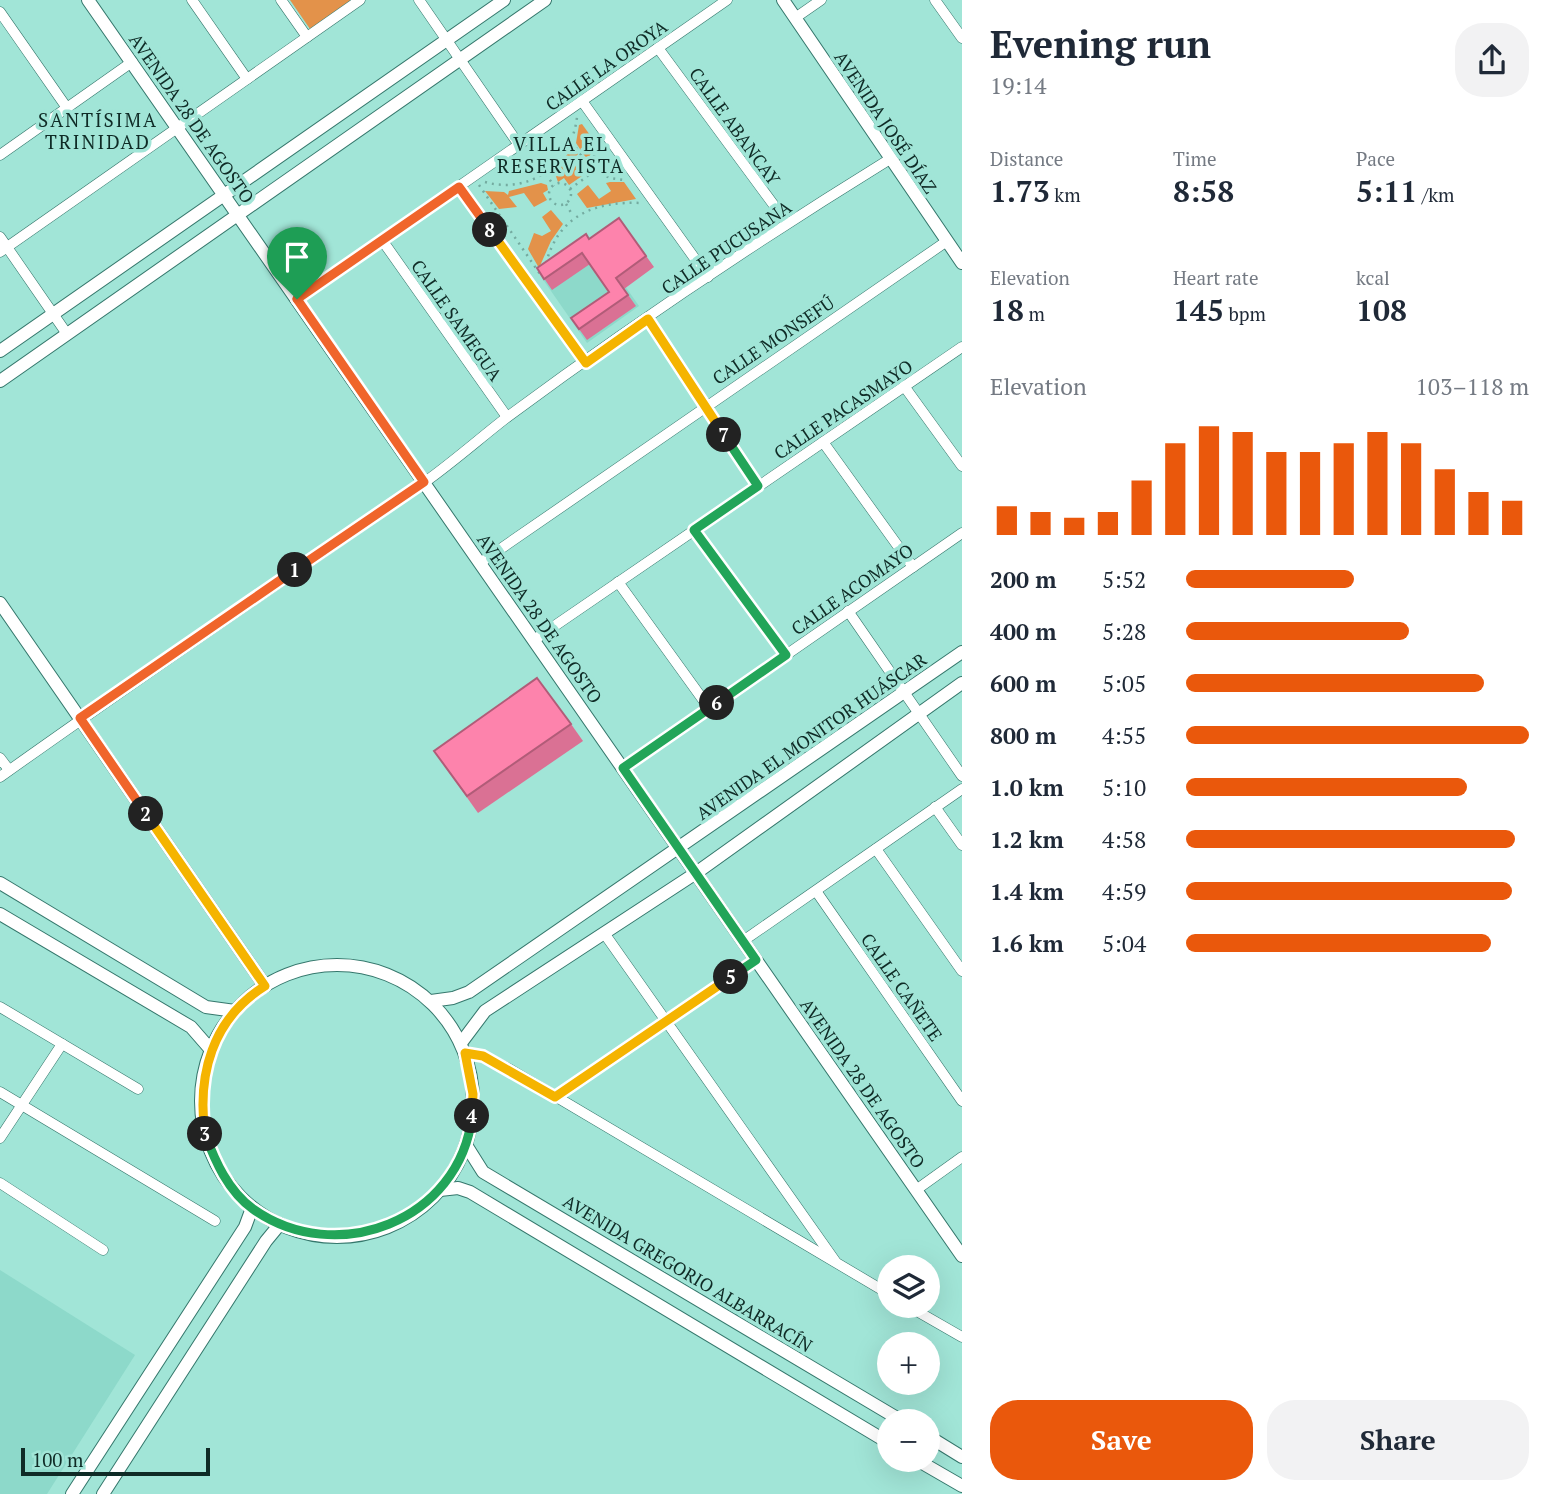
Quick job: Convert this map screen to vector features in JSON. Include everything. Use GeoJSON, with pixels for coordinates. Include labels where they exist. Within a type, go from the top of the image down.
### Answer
{"type":"FeatureCollection","features":[{"type":"Feature","properties":{"kind":"street","name":"AVENIDA 28 DE AGOSTO"},"geometry":{"type":"LineString","coordinates":[[88,0],[962,1256]]}},
{"type":"Feature","properties":{"kind":"street"},"geometry":{"type":"LineString","coordinates":[[192,0],[247,79]]}},
{"type":"Feature","properties":{"kind":"street"},"geometry":{"type":"LineString","coordinates":[[281,0],[307,37]]}},
{"type":"Feature","properties":{"kind":"street"},"geometry":{"type":"LineString","coordinates":[[4,250],[360,0]]}},
{"type":"Feature","properties":{"kind":"street"},"geometry":{"type":"LineString","coordinates":[[419,0],[519,145]]}},
{"type":"Feature","properties":{"kind":"street"},"geometry":{"type":"LineString","coordinates":[[0,351],[504,0]]}},
{"type":"Feature","properties":{"kind":"street"},"geometry":{"type":"LineString","coordinates":[[0,381],[545,0]]}},
{"type":"Feature","properties":{"kind":"street","name":"CALLE LA OROYA"},"geometry":{"type":"LineString","coordinates":[[297,299],[519,145],[580,106],[727,0]]}},
{"type":"Feature","properties":{"kind":"street","name":"AVENIDA JOSÉ DÍAZ"},"geometry":{"type":"LineString","coordinates":[[783,0],[962,263]]}},
{"type":"Feature","properties":{"kind":"street"},"geometry":{"type":"LineString","coordinates":[[795,18],[821,0]]}},
{"type":"Feature","properties":{"kind":"street"},"geometry":{"type":"LineString","coordinates":[[935,0],[962,38]]}},
{"type":"Feature","properties":{"kind":"street"},"geometry":{"type":"LineString","coordinates":[[0,12],[67,108]]}},
{"type":"Feature","properties":{"kind":"street","name":"CALLE ABANCAY"},"geometry":{"type":"LineString","coordinates":[[658,48],[786,223]]}},
{"type":"Feature","properties":{"kind":"street"},"geometry":{"type":"LineString","coordinates":[[2,149],[132,62]]}},
{"type":"Feature","properties":{"kind":"street"},"geometry":{"type":"LineString","coordinates":[[580,106],[708,277]]}},
{"type":"Feature","properties":{"kind":"street","name":"CALLE PUCUSANA"},"geometry":{"type":"LineString","coordinates":[[0,777],[80,718],[424,482],[507,418],[708,277],[786,223],[890,159]]}},
{"type":"Feature","properties":{"kind":"street"},"geometry":{"type":"LineString","coordinates":[[459,187],[586,363]]}},
{"type":"Feature","properties":{"kind":"street"},"geometry":{"type":"LineString","coordinates":[[0,237],[4,250],[67,334]]}},
{"type":"Feature","properties":{"kind":"street","name":"CALLE SAMEGUA"},"geometry":{"type":"LineString","coordinates":[[382,240],[507,418]]}},
{"type":"Feature","properties":{"kind":"street","name":"CALLE MONSEFÚ"},"geometry":{"type":"LineString","coordinates":[[480,563],[947,241]]}},
{"type":"Feature","properties":{"kind":"street"},"geometry":{"type":"LineString","coordinates":[[648,319],[758,486]]}},
{"type":"Feature","properties":{"kind":"street","name":"CALLE PACASMAYO"},"geometry":{"type":"LineString","coordinates":[[534,640],[962,346]]}},
{"type":"Feature","properties":{"kind":"street"},"geometry":{"type":"LineString","coordinates":[[904,386],[962,466]]}},
{"type":"Feature","properties":{"kind":"street"},"geometry":{"type":"LineString","coordinates":[[823,442],[913,567]]}},
{"type":"Feature","properties":{"kind":"street"},"geometry":{"type":"LineString","coordinates":[[694,530],[786,655]]}},
{"type":"Feature","properties":{"kind":"street","name":"CALLE ACOMAYO"},"geometry":{"type":"LineString","coordinates":[[623,768],[962,533]]}},
{"type":"Feature","properties":{"kind":"street"},"geometry":{"type":"LineString","coordinates":[[618,582],[709,708]]}},
{"type":"Feature","properties":{"kind":"street"},"geometry":{"type":"LineString","coordinates":[[0,603],[265,986]]}},
{"type":"Feature","properties":{"kind":"street"},"geometry":{"type":"LineString","coordinates":[[848,611],[962,776]]}},
{"type":"Feature","properties":{"kind":"street","name":"AVENIDA EL MONITOR HUÁSCAR"},"geometry":{"type":"LineString","coordinates":[[431,1001],[453,998],[469,992],[962,652]]}},
{"type":"Feature","properties":{"kind":"street"},"geometry":{"type":"LineString","coordinates":[[463,1048],[485,1011],[696,873],[962,683]]}},
{"type":"Feature","properties":{"kind":"street"},"geometry":{"type":"LineString","coordinates":[[0,758],[9,770]]}},
{"type":"Feature","properties":{"kind":"street"},"geometry":{"type":"LineString","coordinates":[[743,941],[962,789]]}},
{"type":"Feature","properties":{"kind":"street"},"geometry":{"type":"LineString","coordinates":[[936,807],[962,845]]}},
{"type":"Feature","properties":{"kind":"street"},"geometry":{"type":"LineString","coordinates":[[876,849],[962,971]]}},
{"type":"Feature","properties":{"kind":"street"},"geometry":{"type":"LineString","coordinates":[[0,883],[206,1007],[235,1011]]}},
{"type":"Feature","properties":{"kind":"street","name":"CALLE CAÑETE"},"geometry":{"type":"LineString","coordinates":[[816,891],[962,1101]]}},
{"type":"Feature","properties":{"kind":"street"},"geometry":{"type":"LineString","coordinates":[[0,914],[191,1027],[211,1050]]}},
{"type":"Feature","properties":{"kind":"street"},"geometry":{"type":"LineString","coordinates":[[604,933],[838,1264]]}},
{"type":"Feature","properties":{"kind":"street"},"geometry":{"type":"LineString","coordinates":[[555,1097],[756,960]]}},
{"type":"Feature","properties":{"kind":"street"},"geometry":{"type":"LineString","coordinates":[[331,964],[359,966],[385,972],[410,985],[431,1001],[448,1021],[463,1048],[473,1094],[472,1120],[466,1145],[455,1169],[440,1190],[399,1222],[350,1236],[324,1236],[279,1224],[252,1208],[230,1185],[215,1161],[205,1134],[201,1106],[203,1077],[211,1050],[235,1011],[265,986],[304,968],[331,964]]}},
{"type":"Feature","properties":{"kind":"street"},"geometry":{"type":"LineString","coordinates":[[0,1007],[138,1089]]}},
{"type":"Feature","properties":{"kind":"street"},"geometry":{"type":"LineString","coordinates":[[0,1138],[62,1044]]}},
{"type":"Feature","properties":{"kind":"street"},"geometry":{"type":"LineString","coordinates":[[463,1048],[492,1060],[877,1287]]}},
{"type":"Feature","properties":{"kind":"street"},"geometry":{"type":"LineString","coordinates":[[0,1092],[215,1221]]}},
{"type":"Feature","properties":{"kind":"street","name":"AVENIDA GREGORIO ALBARRACÍN"},"geometry":{"type":"LineString","coordinates":[[466,1145],[483,1172],[882,1409]]}},
{"type":"Feature","properties":{"kind":"street"},"geometry":{"type":"LineString","coordinates":[[916,1190],[962,1157]]}},
{"type":"Feature","properties":{"kind":"street"},"geometry":{"type":"LineString","coordinates":[[0,1183],[103,1250]]}},
{"type":"Feature","properties":{"kind":"street"},"geometry":{"type":"LineString","coordinates":[[440,1190],[458,1188],[470,1192],[877,1436]]}},
{"type":"Feature","properties":{"kind":"street"},"geometry":{"type":"LineString","coordinates":[[72,1494],[245,1227],[252,1208]]}},
{"type":"Feature","properties":{"kind":"street"},"geometry":{"type":"LineString","coordinates":[[103,1494],[279,1224]]}},
{"type":"Feature","properties":{"kind":"street"},"geometry":{"type":"LineString","coordinates":[[929,1318],[962,1337]]}},
{"type":"Feature","properties":{"kind":"street"},"geometry":{"type":"LineString","coordinates":[[940,1443],[962,1457]]}},
{"type":"Feature","properties":{"kind":"street"},"geometry":{"type":"LineString","coordinates":[[938,1472],[962,1486]]}},
{"type":"Feature","properties":{"kind":"path"},"geometry":{"type":"LineString","coordinates":[[580,106],[572,142],[565,154],[545,173],[513,185],[475,180],[542,277],[551,245],[564,225],[574,217],[596,206],[642,203]]}},
{"type":"Feature","properties":{"kind":"path"},"geometry":{"type":"LineString","coordinates":[[595,171],[593,160],[599,140]]}},
{"type":"Feature","properties":{"kind":"path"},"geometry":{"type":"LineString","coordinates":[[572,142],[595,171],[610,178],[627,180]]}},
{"type":"Feature","properties":{"kind":"path"},"geometry":{"type":"LineString","coordinates":[[570,189],[595,171]]}},
{"type":"Feature","properties":{"kind":"path"},"geometry":{"type":"LineString","coordinates":[[545,173],[554,186]]}},
{"type":"Feature","properties":{"kind":"path"},"geometry":{"type":"LineString","coordinates":[[562,183],[570,189],[571,198],[566,204],[553,203],[549,194],[554,186],[562,183]]}},
{"type":"Feature","properties":{"kind":"path"},"geometry":{"type":"LineString","coordinates":[[566,204],[574,217]]}},
{"type":"Feature","properties":{"kind":"shaded area"},"geometry":{"type":"Polygon","coordinates":[[[290,0],[351,0],[310,29],[290,0]]]}},
{"type":"Feature","properties":{"kind":"shaded area"},"geometry":{"type":"Polygon","coordinates":[[[582,124],[595,142],[588,161],[576,143],[579,125],[582,124]]]}},
{"type":"Feature","properties":{"kind":"shaded area"},"geometry":{"type":"Polygon","coordinates":[[[573,147],[578,154],[572,161],[582,176],[569,185],[564,178],[558,182],[554,171],[573,147]]]}},
{"type":"Feature","properties":{"kind":"shaded area"},"geometry":{"type":"Polygon","coordinates":[[[624,182],[636,199],[587,208],[577,194],[588,185],[599,199],[611,191],[606,183],[624,182]]]}},
{"type":"Feature","properties":{"kind":"shaded area"},"geometry":{"type":"Polygon","coordinates":[[[541,183],[547,185],[548,190],[543,193],[547,200],[534,207],[524,193],[509,197],[517,207],[499,209],[485,191],[504,192],[508,195],[509,191],[541,183]]]}},
{"type":"Feature","properties":{"kind":"shaded area"},"geometry":{"type":"Polygon","coordinates":[[[551,210],[563,224],[551,241],[539,268],[528,249],[534,233],[542,236],[551,231],[542,217],[551,210]]]}},
{"type":"Feature","properties":{"kind":"shaded area"},"geometry":{"type":"Polygon","coordinates":[[[594,242],[639,306],[587,343],[542,278],[594,242]]]}},
{"type":"Feature","properties":{"kind":"shaded area"},"geometry":{"type":"Polygon","coordinates":[[[0,1270],[135,1355],[47,1494],[0,1494],[0,1270]]]}},
{"type":"Feature","properties":{"kind":"building"},"geometry":{"type":"Polygon","coordinates":[[[619,218],[646,256],[616,278],[628,295],[579,329],[571,318],[609,292],[582,253],[544,279],[537,268],[586,234],[589,239],[619,218]]]}},
{"type":"Feature","properties":{"kind":"building"},"geometry":{"type":"Polygon","coordinates":[[[537,678],[571,724],[467,796],[434,751],[537,678]]]}},
{"type":"Feature","properties":{"kind":"district","name":"SANTÍSIMA TRINIDAD"},"geometry":{"type":"Point","coordinates":[98,130]}},
{"type":"Feature","properties":{"kind":"district","name":"VILLA EL RESERVISTA"},"geometry":{"type":"Point","coordinates":[561,154]}},
{"type":"Feature","properties":{"kind":"route"},"geometry":{"type":"LineString","coordinates":[[459,187],[586,363],[648,319],[758,486],[694,530],[786,655],[623,768],[756,960],[555,1097],[483,1056],[465,1053],[473,1094],[472,1120],[466,1145],[455,1169],[440,1190],[421,1208],[399,1222],[350,1236],[324,1236],[299,1231],[266,1217],[252,1208],[230,1185],[215,1161],[205,1134],[201,1106],[203,1077],[211,1050],[226,1023],[235,1011],[265,986],[80,718],[424,482],[297,299],[459,187]]}}]}
